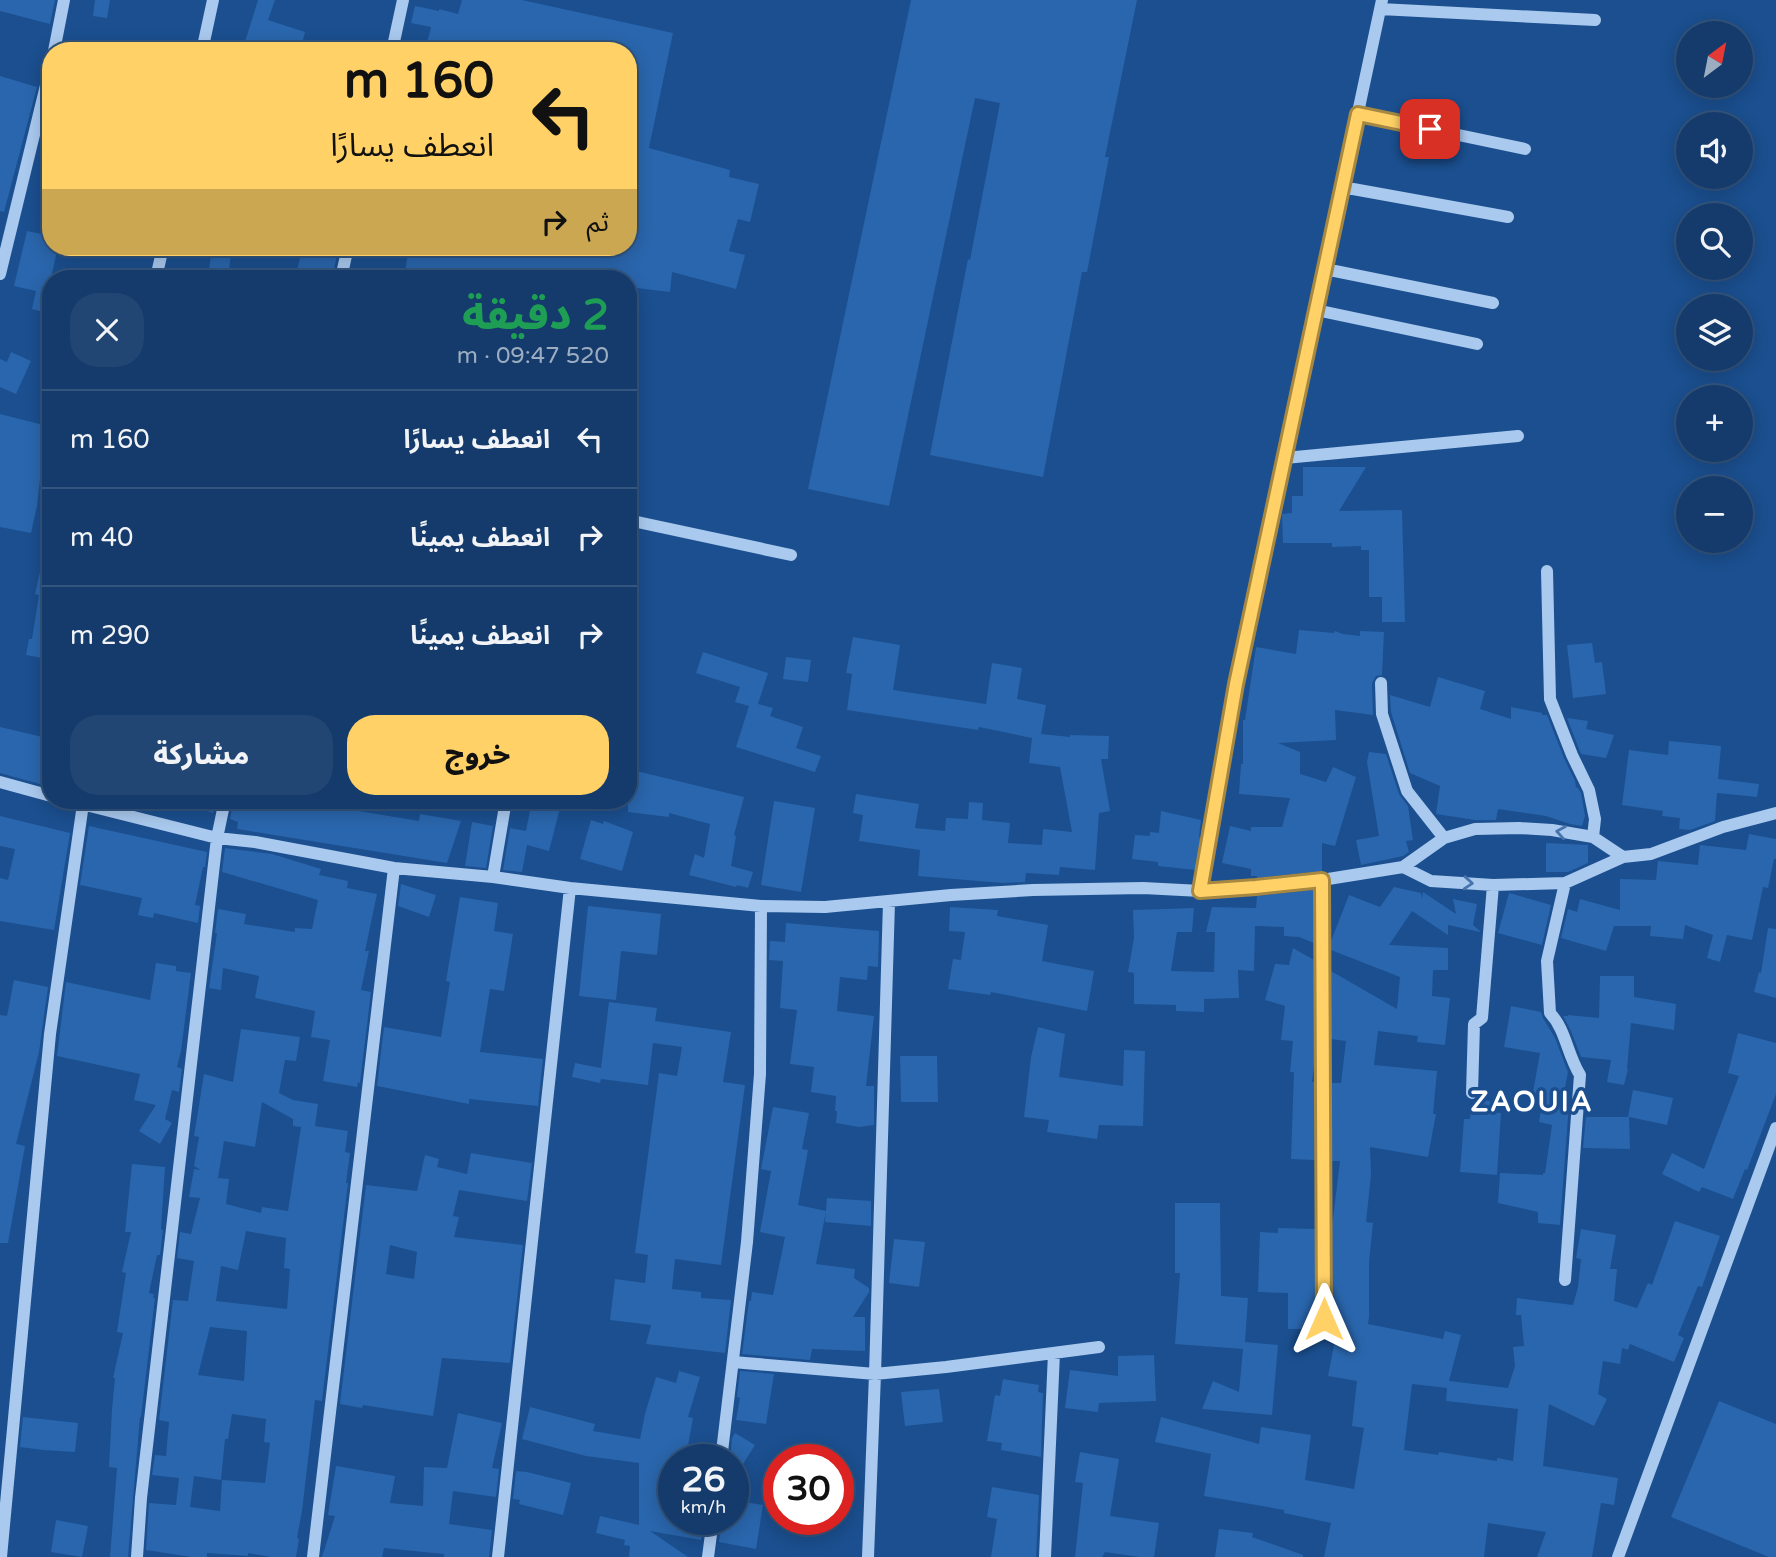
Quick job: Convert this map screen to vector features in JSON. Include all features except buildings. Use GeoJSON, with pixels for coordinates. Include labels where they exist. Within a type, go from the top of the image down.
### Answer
{"type":"FeatureCollection","features":[{"type":"Feature","properties":{"kind":"street"},"geometry":{"type":"LineString","coordinates":[[56,42],[64,0]]}},
{"type":"Feature","properties":{"kind":"street"},"geometry":{"type":"LineString","coordinates":[[204,42],[212,0]]}},
{"type":"Feature","properties":{"kind":"street"},"geometry":{"type":"LineString","coordinates":[[393,42],[403,0]]}},
{"type":"Feature","properties":{"kind":"street"},"geometry":{"type":"LineString","coordinates":[[1200,891],[1236,684],[1381,4],[1595,20]]}},
{"type":"Feature","properties":{"kind":"street"},"geometry":{"type":"LineString","coordinates":[[0,274],[42,102]]}},
{"type":"Feature","properties":{"kind":"street"},"geometry":{"type":"LineString","coordinates":[[1358,114],[1525,149]]}},
{"type":"Feature","properties":{"kind":"street"},"geometry":{"type":"LineString","coordinates":[[1342,187],[1508,217]]}},
{"type":"Feature","properties":{"kind":"street"},"geometry":{"type":"LineString","coordinates":[[1325,269],[1493,303]]}},
{"type":"Feature","properties":{"kind":"street"},"geometry":{"type":"LineString","coordinates":[[1316,310],[1477,344]]}},
{"type":"Feature","properties":{"kind":"street"},"geometry":{"type":"LineString","coordinates":[[1284,458],[1518,436]]}},
{"type":"Feature","properties":{"kind":"street"},"geometry":{"type":"LineString","coordinates":[[637,522],[791,555]]}},
{"type":"Feature","properties":{"kind":"street"},"geometry":{"type":"LineString","coordinates":[[1547,571],[1550,699],[1588,790],[1595,819],[1592,837]]}},
{"type":"Feature","properties":{"kind":"street"},"geometry":{"type":"LineString","coordinates":[[1381,683],[1382,714],[1407,791],[1444,838]]}},
{"type":"Feature","properties":{"kind":"street"},"geometry":{"type":"LineString","coordinates":[[0,782],[42,794]]}},
{"type":"Feature","properties":{"kind":"street"},"geometry":{"type":"LineString","coordinates":[[1,1557],[50,1034],[82,809]]}},
{"type":"Feature","properties":{"kind":"street"},"geometry":{"type":"LineString","coordinates":[[103,809],[217,838],[255,842],[394,868],[761,906],[825,907],[1033,890],[1143,888],[1200,891],[1322,880],[1403,867],[1444,838],[1475,829],[1552,830],[1592,837],[1623,857]]}},
{"type":"Feature","properties":{"kind":"street"},"geometry":{"type":"LineString","coordinates":[[136,1557],[217,838],[223,809]]}},
{"type":"Feature","properties":{"kind":"street"},"geometry":{"type":"LineString","coordinates":[[494,877],[505,809]]}},
{"type":"Feature","properties":{"kind":"street"},"geometry":{"type":"LineString","coordinates":[[1403,867],[1431,881],[1493,885],[1565,883],[1623,857],[1651,854],[1723,827],[1776,813]]}},
{"type":"Feature","properties":{"kind":"street"},"geometry":{"type":"LineString","coordinates":[[313,1557],[394,868]]}},
{"type":"Feature","properties":{"kind":"street"},"geometry":{"type":"LineString","coordinates":[[1322,880],[1324,1319]]}},
{"type":"Feature","properties":{"kind":"street"},"geometry":{"type":"LineString","coordinates":[[1565,883],[1547,961],[1550,1013],[1559,1023],[1572,1062],[1580,1075],[1565,1280]]}},
{"type":"Feature","properties":{"kind":"street"},"geometry":{"type":"LineString","coordinates":[[1472,1093],[1474,1024],[1482,1018],[1493,885]]}},
{"type":"Feature","properties":{"kind":"street"},"geometry":{"type":"LineString","coordinates":[[498,1557],[570,888]]}},
{"type":"Feature","properties":{"kind":"street"},"geometry":{"type":"LineString","coordinates":[[868,1557],[876,1374],[889,902]]}},
{"type":"Feature","properties":{"kind":"street"},"geometry":{"type":"LineString","coordinates":[[722,1444],[747,1242],[760,1074],[761,906]]}},
{"type":"Feature","properties":{"kind":"street"},"geometry":{"type":"LineString","coordinates":[[1618,1557],[1776,1128]]}},
{"type":"Feature","properties":{"kind":"street"},"geometry":{"type":"LineString","coordinates":[[733,1362],[876,1374],[1099,1347]]}},
{"type":"Feature","properties":{"kind":"street"},"geometry":{"type":"LineString","coordinates":[[1045,1557],[1054,1353]]}},
{"type":"Feature","properties":{"kind":"street"},"geometry":{"type":"LineString","coordinates":[[708,1557],[711,1535]]}},
{"type":"Feature","properties":{"kind":"district","name":"ZAOUIA"},"geometry":{"type":"Point","coordinates":[1532,1102]}},
{"type":"Feature","properties":{"kind":"route"},"geometry":{"type":"LineString","coordinates":[[1324,1319],[1322,880],[1200,891],[1236,684],[1358,114],[1430,129]]}}]}
